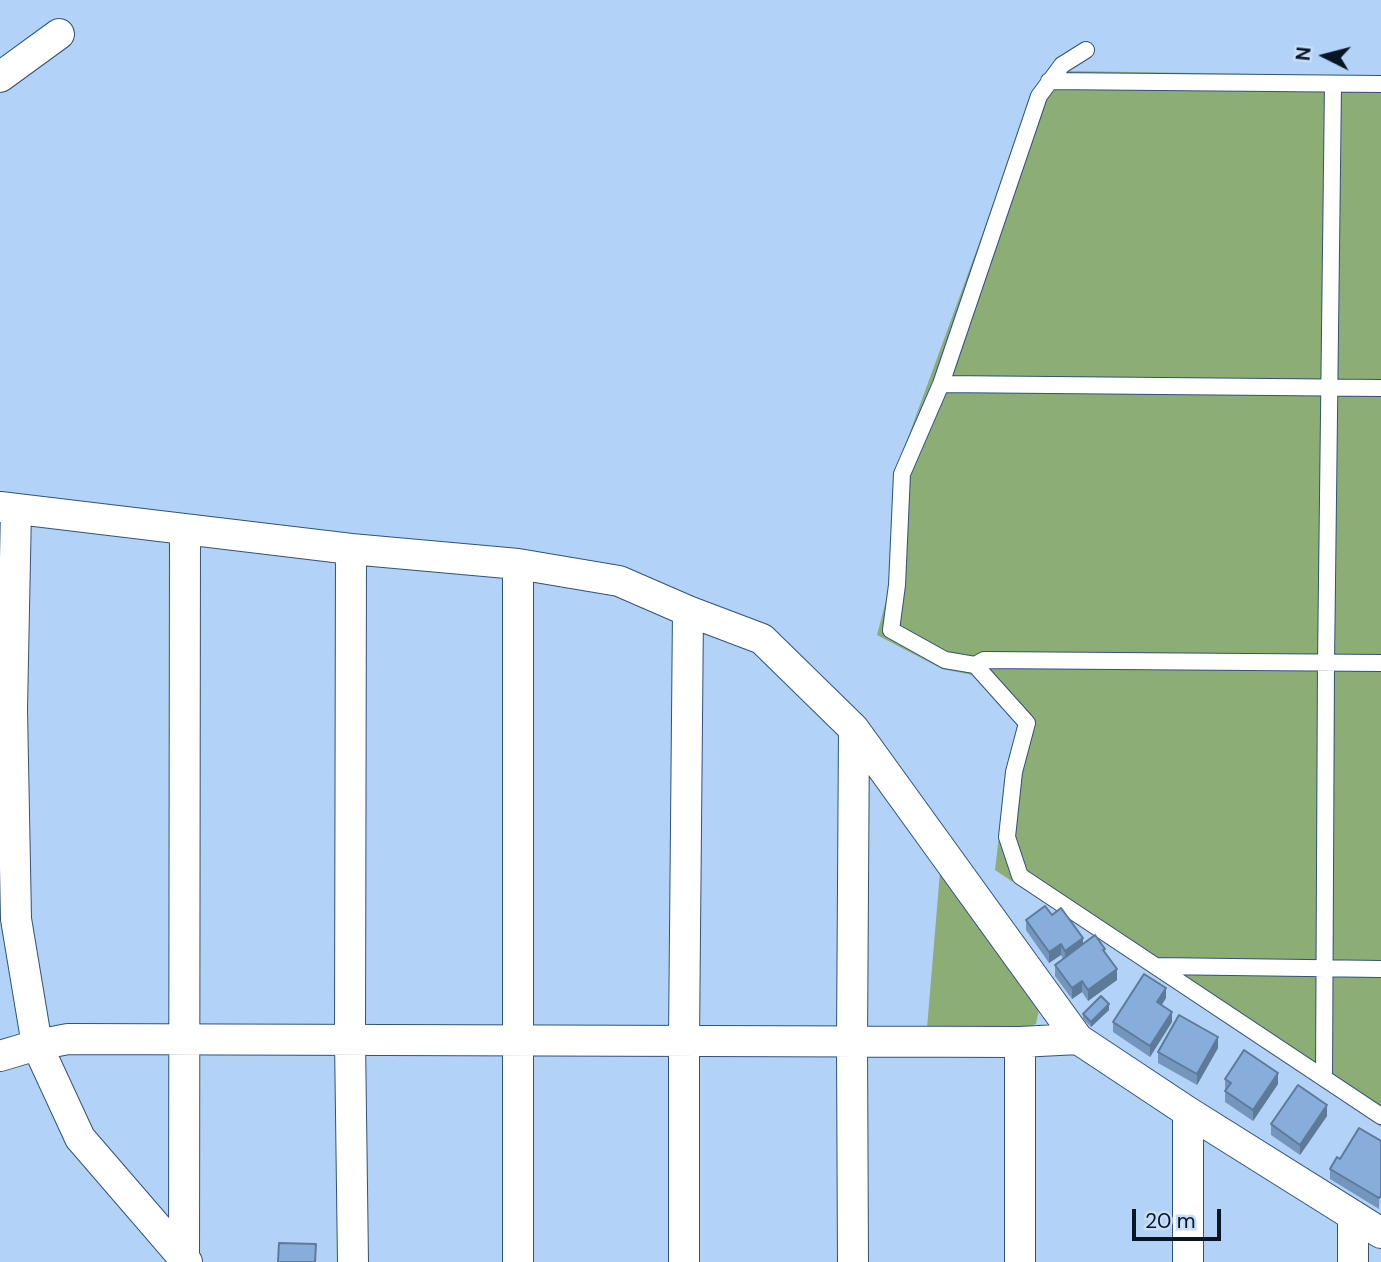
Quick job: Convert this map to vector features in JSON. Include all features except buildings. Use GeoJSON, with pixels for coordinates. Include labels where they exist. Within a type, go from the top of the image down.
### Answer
{"type":"FeatureCollection","features":[{"type":"Feature","properties":{"kind":"street"},"geometry":{"type":"LineString","coordinates":[[0,77],[59,34]]}},
{"type":"Feature","properties":{"kind":"street"},"geometry":{"type":"LineString","coordinates":[[185,1260],[80,1138],[37,1045],[16,919],[6,700],[8,508],[351,549],[518,564],[619,581],[762,639],[854,729],[1078,1039],[1188,1112],[1381,1233]]}},
{"type":"Feature","properties":{"kind":"street"},"geometry":{"type":"LineString","coordinates":[[185,529],[185,1260]]}},
{"type":"Feature","properties":{"kind":"street"},"geometry":{"type":"LineString","coordinates":[[351,549],[350,1039],[353,1262]]}},
{"type":"Feature","properties":{"kind":"street"},"geometry":{"type":"LineString","coordinates":[[518,564],[518,1262]]}},
{"type":"Feature","properties":{"kind":"street"},"geometry":{"type":"LineString","coordinates":[[684,1262],[688,611]]}},
{"type":"Feature","properties":{"kind":"street"},"geometry":{"type":"LineString","coordinates":[[853,1262],[854,729]]}},
{"type":"Feature","properties":{"kind":"street"},"geometry":{"type":"LineString","coordinates":[[0,1056],[68,1039],[1020,1042],[1078,1039]]}},
{"type":"Feature","properties":{"kind":"street"},"geometry":{"type":"LineString","coordinates":[[1020,1042],[1020,1262]]}},
{"type":"Feature","properties":{"kind":"street"},"geometry":{"type":"LineString","coordinates":[[1188,1112],[1188,1262]]}},
{"type":"Feature","properties":{"kind":"street"},"geometry":{"type":"LineString","coordinates":[[1353,1216],[1353,1262]]}},
{"type":"Feature","properties":{"kind":"lane"},"geometry":{"type":"LineString","coordinates":[[1086,50],[1062,65],[1039,96],[941,384],[902,474],[897,586],[891,630],[945,660],[975,665],[984,660],[1381,663]]}},
{"type":"Feature","properties":{"kind":"lane"},"geometry":{"type":"LineString","coordinates":[[1049,81],[1381,84]]}},
{"type":"Feature","properties":{"kind":"lane"},"geometry":{"type":"LineString","coordinates":[[1324,1078],[1333,84]]}},
{"type":"Feature","properties":{"kind":"lane"},"geometry":{"type":"LineString","coordinates":[[941,384],[1381,388]]}},
{"type":"Feature","properties":{"kind":"lane"},"geometry":{"type":"LineString","coordinates":[[975,665],[1027,723],[1014,772],[1007,836],[1020,876],[1381,1116]]}},
{"type":"Feature","properties":{"kind":"lane"},"geometry":{"type":"LineString","coordinates":[[1157,966],[1381,969]]}},
{"type":"Feature","properties":{"kind":"green space"},"geometry":{"type":"Polygon","coordinates":[[[1068,71],[1381,76],[1381,1127],[995,870],[1007,769],[1018,722],[973,675],[942,669],[877,635],[890,585],[895,473],[1033,96],[1068,71]]]}},
{"type":"Feature","properties":{"kind":"green space"},"geometry":{"type":"Polygon","coordinates":[[[940,872],[1039,1009],[1036,1024],[1021,1029],[927,1028],[940,872]]]}}]}
